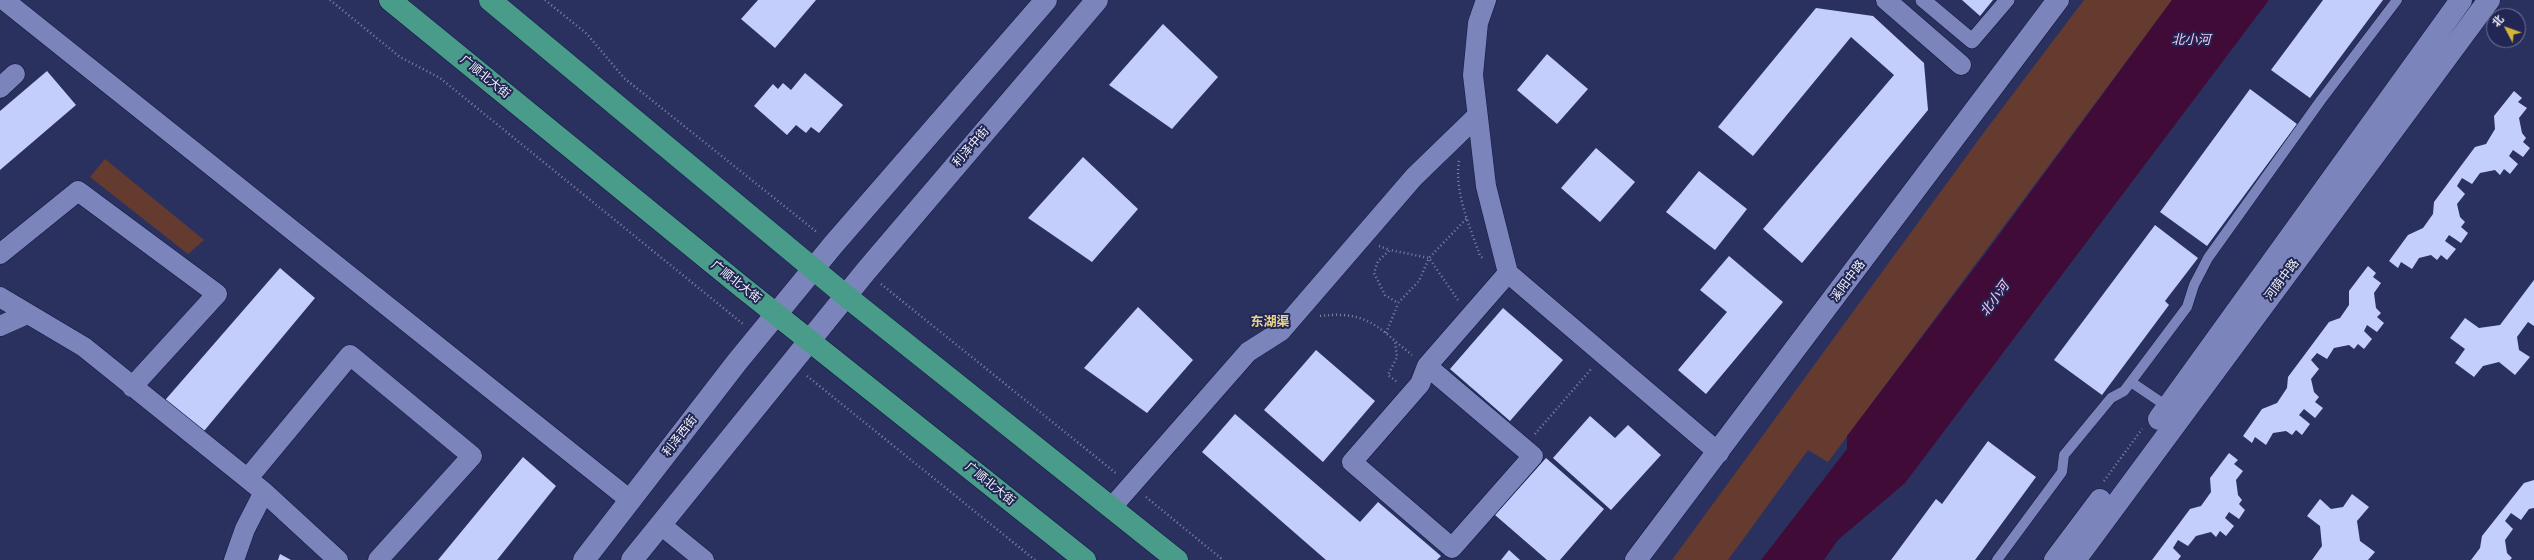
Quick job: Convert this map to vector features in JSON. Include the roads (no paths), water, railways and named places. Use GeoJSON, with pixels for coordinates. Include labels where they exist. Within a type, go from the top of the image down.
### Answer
{"type":"FeatureCollection","features":[{"type":"Feature","properties":{"kind":"main road","name":"广顺北大街"},"geometry":{"type":"LineString","coordinates":[[390,0],[776,314],[1085,560]]}},
{"type":"Feature","properties":{"kind":"main road"},"geometry":{"type":"LineString","coordinates":[[490,0],[846,296],[1178,560]]}},
{"type":"Feature","properties":{"kind":"street"},"geometry":{"type":"LineString","coordinates":[[4,0],[630,500]]}},
{"type":"Feature","properties":{"kind":"street"},"geometry":{"type":"LineString","coordinates":[[813,269],[1046,0]]}},
{"type":"Feature","properties":{"kind":"street","name":"利泽中街"},"geometry":{"type":"LineString","coordinates":[[809,340],[1097,0]]}},
{"type":"Feature","properties":{"kind":"street"},"geometry":{"type":"LineString","coordinates":[[1486,0],[1478,23],[1473,75],[1476,116],[1486,186],[1508,273],[1718,453]]}},
{"type":"Feature","properties":{"kind":"street"},"geometry":{"type":"LineString","coordinates":[[1886,0],[1961,65]]}},
{"type":"Feature","properties":{"kind":"street"},"geometry":{"type":"LineString","coordinates":[[1923,0],[1972,41],[2007,0]]}},
{"type":"Feature","properties":{"kind":"street","name":"溪阳中路"},"geometry":{"type":"LineString","coordinates":[[1636,560],[2058,0]]}},
{"type":"Feature","properties":{"kind":"street","name":"河荫中路"},"geometry":{"type":"LineString","coordinates":[[2055,560],[2168,407],[2462,0]]}},
{"type":"Feature","properties":{"kind":"street","name":"河荫中路"},"geometry":{"type":"LineString","coordinates":[[2075,560],[2489,0]]}},
{"type":"Feature","properties":{"kind":"street"},"geometry":{"type":"LineString","coordinates":[[0,88],[15,74]]}},
{"type":"Feature","properties":{"kind":"street"},"geometry":{"type":"LineString","coordinates":[[1112,507],[1248,352],[1281,331],[1414,176],[1476,116]]}},
{"type":"Feature","properties":{"kind":"street"},"geometry":{"type":"LineString","coordinates":[[0,254],[78,191],[217,294],[132,387]]}},
{"type":"Feature","properties":{"kind":"street","name":"利泽西街"},"geometry":{"type":"LineString","coordinates":[[584,560],[758,336],[813,269]]}},
{"type":"Feature","properties":{"kind":"street"},"geometry":{"type":"LineString","coordinates":[[1427,366],[1533,456],[1452,548],[1352,462],[1420,384],[1427,366],[1508,273]]}},
{"type":"Feature","properties":{"kind":"street"},"geometry":{"type":"LineString","coordinates":[[0,297],[84,348],[248,478],[338,560]]}},
{"type":"Feature","properties":{"kind":"street"},"geometry":{"type":"LineString","coordinates":[[0,326],[27,314]]}},
{"type":"Feature","properties":{"kind":"street"},"geometry":{"type":"LineString","coordinates":[[632,560],[809,340]]}},
{"type":"Feature","properties":{"kind":"street"},"geometry":{"type":"LineString","coordinates":[[248,478],[350,355],[472,456],[378,560]]}},
{"type":"Feature","properties":{"kind":"street"},"geometry":{"type":"LineString","coordinates":[[234,560],[246,529],[264,492]]}},
{"type":"Feature","properties":{"kind":"street"},"geometry":{"type":"LineString","coordinates":[[661,525],[704,560]]}},
{"type":"Feature","properties":{"kind":"lane"},"geometry":{"type":"LineString","coordinates":[[1997,560],[2062,472],[2064,454],[2111,398],[2124,391],[2187,307],[2194,285],[2208,258],[2321,100],[2397,0]]}},
{"type":"Feature","properties":{"kind":"lane"},"geometry":{"type":"LineString","coordinates":[[2131,382],[2168,407]]}},
{"type":"Feature","properties":{"kind":"water","name":"北小河"},"geometry":{"type":"Polygon","coordinates":[[[2172,0],[2269,0],[1905,483],[1838,540],[1824,560],[1761,560],[1847,449],[1847,436],[1988,250],[2172,0]]]}},
{"type":"Feature","properties":{"kind":"district","name":"东湖渠"},"geometry":{"type":"Point","coordinates":[1270,322]}}]}
